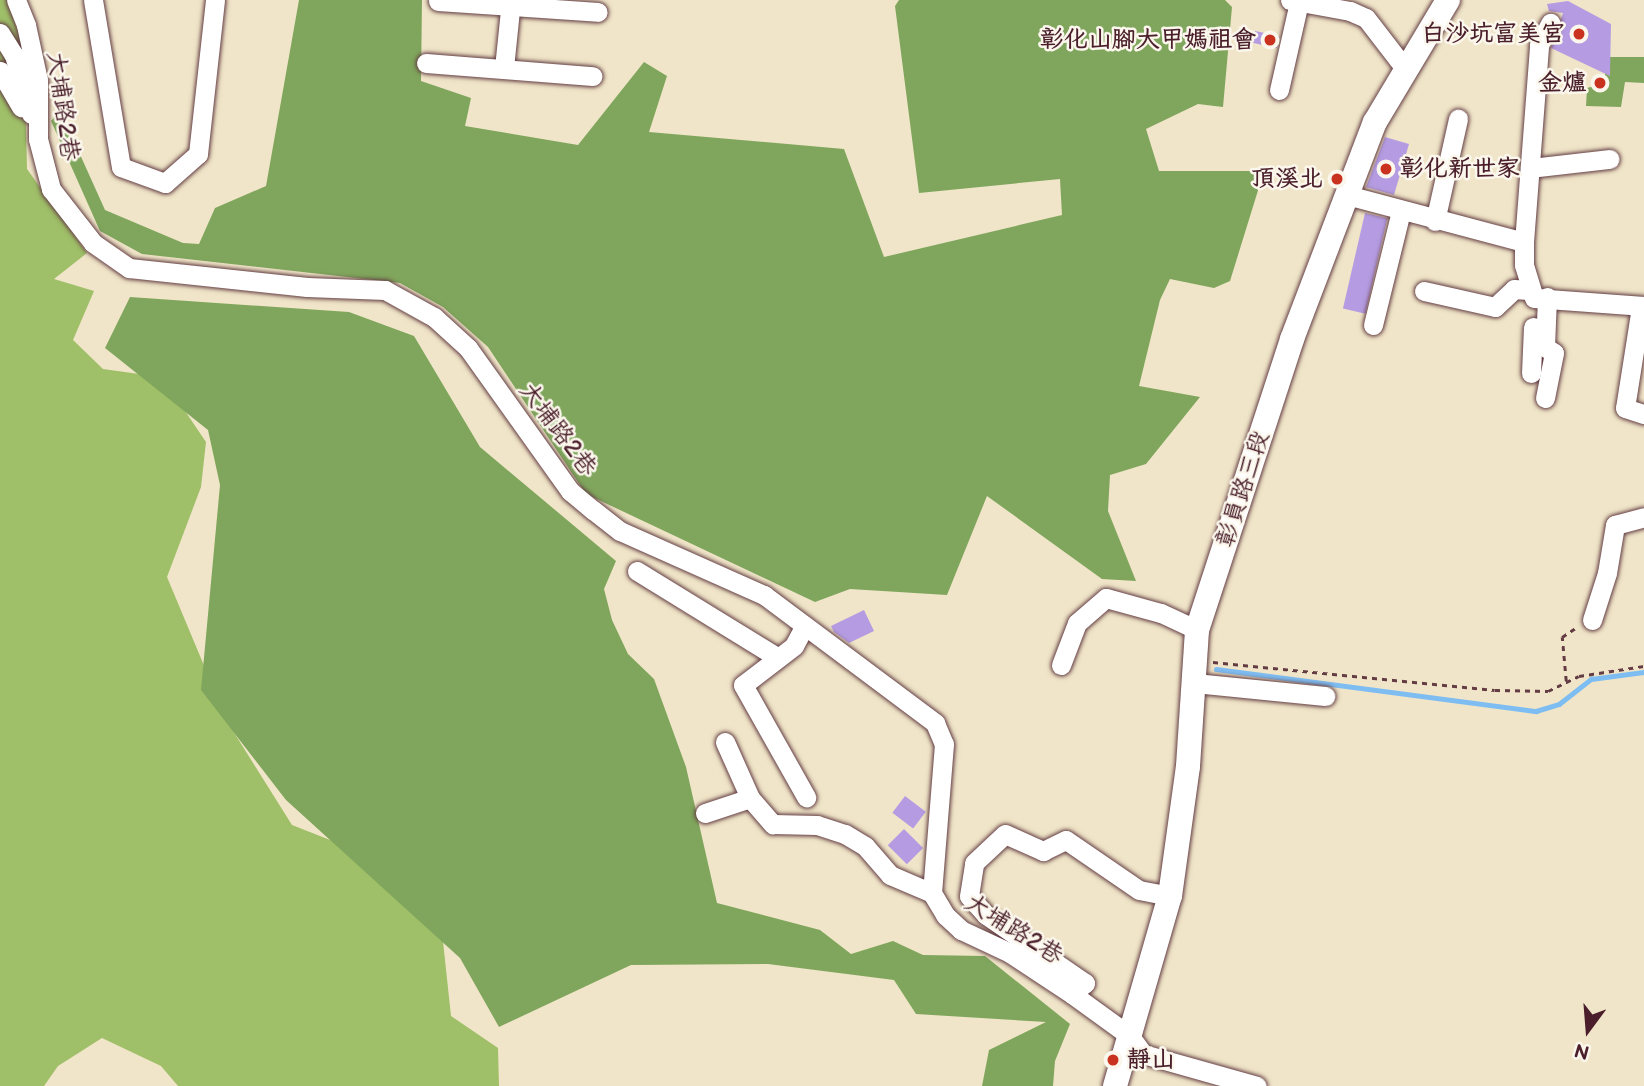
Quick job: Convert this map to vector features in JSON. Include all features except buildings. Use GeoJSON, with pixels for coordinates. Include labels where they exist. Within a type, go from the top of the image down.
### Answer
{"type":"FeatureCollection","features":[{"type":"Feature","properties":{"kind":"main road","name":"彰員路三段"},"geometry":{"type":"LineString","coordinates":[[1115,1086],[1140,1008],[1170,896],[1188,766],[1197,630],[1292,339],[1375,122],[1448,0]]}},
{"type":"Feature","properties":{"kind":"street","name":"大埔路2巷"},"geometry":{"type":"LineString","coordinates":[[16,0],[26,25],[38,80],[38,139],[51,189],[93,243],[129,268],[307,288],[385,290],[412,301],[468,348],[570,491],[593,510],[621,531],[764,594],[804,627],[935,723],[944,744],[932,892],[945,915],[961,930],[1010,953],[1072,994],[1130,1036],[1143,1054],[1258,1086]]}},
{"type":"Feature","properties":{"kind":"street"},"geometry":{"type":"LineString","coordinates":[[93,0],[121,167],[165,183],[198,154],[215,0]]}},
{"type":"Feature","properties":{"kind":"street"},"geometry":{"type":"LineString","coordinates":[[438,1],[510,3],[598,12]]}},
{"type":"Feature","properties":{"kind":"street"},"geometry":{"type":"LineString","coordinates":[[1279,90],[1294,1],[1351,5],[1366,18],[1406,70]]}},
{"type":"Feature","properties":{"kind":"street"},"geometry":{"type":"LineString","coordinates":[[504,68],[510,3]]}},
{"type":"Feature","properties":{"kind":"street"},"geometry":{"type":"LineString","coordinates":[[1545,398],[1554,353],[1545,347],[1524,242],[1539,45],[1550,23]]}},
{"type":"Feature","properties":{"kind":"street"},"geometry":{"type":"LineString","coordinates":[[0,33],[14,55],[38,139]]}},
{"type":"Feature","properties":{"kind":"street"},"geometry":{"type":"LineString","coordinates":[[426,63],[592,76]]}},
{"type":"Feature","properties":{"kind":"street"},"geometry":{"type":"LineString","coordinates":[[0,71],[38,139]]}},
{"type":"Feature","properties":{"kind":"street"},"geometry":{"type":"LineString","coordinates":[[1435,221],[1458,119]]}},
{"type":"Feature","properties":{"kind":"street"},"geometry":{"type":"LineString","coordinates":[[1530,168],[1609,159]]}},
{"type":"Feature","properties":{"kind":"street"},"geometry":{"type":"LineString","coordinates":[[1347,195],[1435,221],[1524,242]]}},
{"type":"Feature","properties":{"kind":"street"},"geometry":{"type":"LineString","coordinates":[[1373,325],[1401,211]]}},
{"type":"Feature","properties":{"kind":"street"},"geometry":{"type":"LineString","coordinates":[[1424,291],[1495,307],[1514,289],[1536,295],[1643,307],[1625,408],[1644,414]]}},
{"type":"Feature","properties":{"kind":"street"},"geometry":{"type":"LineString","coordinates":[[1531,373],[1536,295]]}},
{"type":"Feature","properties":{"kind":"street"},"geometry":{"type":"LineString","coordinates":[[1592,620],[1607,573],[1615,525],[1644,517]]}},
{"type":"Feature","properties":{"kind":"street"},"geometry":{"type":"LineString","coordinates":[[637,571],[775,656]]}},
{"type":"Feature","properties":{"kind":"street"},"geometry":{"type":"LineString","coordinates":[[1061,665],[1077,623],[1106,598],[1161,613],[1197,630]]}},
{"type":"Feature","properties":{"kind":"street"},"geometry":{"type":"LineString","coordinates":[[804,627],[794,646],[775,656],[743,685],[806,796]]}},
{"type":"Feature","properties":{"kind":"street"},"geometry":{"type":"LineString","coordinates":[[1195,671],[1325,696]]}},
{"type":"Feature","properties":{"kind":"street"},"geometry":{"type":"LineString","coordinates":[[725,742],[750,797],[773,824],[817,825],[845,834],[864,846],[890,875],[932,892]]}},
{"type":"Feature","properties":{"kind":"street"},"geometry":{"type":"LineString","coordinates":[[705,813],[750,797]]}},
{"type":"Feature","properties":{"kind":"street"},"geometry":{"type":"LineString","coordinates":[[1072,994],[1086,983],[986,915],[969,896],[974,863],[1005,834],[1043,850],[1066,840],[1139,890],[1170,896]]}},
{"type":"Feature","properties":{"kind":"path"},"geometry":{"type":"LineString","coordinates":[[1566,681],[1562,637],[1592,620]]}},
{"type":"Feature","properties":{"kind":"path"},"geometry":{"type":"LineString","coordinates":[[1195,671],[1548,691],[1566,681],[1644,666]]}},
{"type":"Feature","properties":{"kind":"green space"},"geometry":{"type":"Polygon","coordinates":[[[0,0],[7,0],[24,49],[27,169],[87,253],[54,279],[94,291],[73,340],[103,369],[139,374],[183,408],[206,442],[201,487],[167,577],[228,723],[292,825],[396,866],[442,932],[451,1016],[498,1048],[499,1086],[178,1086],[161,1066],[102,1038],[58,1066],[44,1086],[0,1086],[0,0]]]}},
{"type":"Feature","properties":{"kind":"green space"},"geometry":{"type":"Polygon","coordinates":[[[299,0],[422,0],[421,81],[471,98],[465,126],[578,145],[644,62],[667,76],[649,132],[844,149],[884,257],[1062,215],[1060,179],[919,193],[895,6],[899,0],[1225,0],[1232,7],[1223,107],[1198,104],[1146,129],[1159,171],[1264,171],[1230,281],[1214,288],[1170,279],[1160,300],[1139,386],[1200,397],[1146,464],[1110,475],[1108,511],[1136,581],[1102,579],[987,496],[947,595],[850,589],[815,602],[586,494],[488,347],[443,307],[400,283],[142,254],[100,231],[51,121],[60,110],[105,210],[183,243],[199,244],[215,208],[266,186],[299,0]]]}},
{"type":"Feature","properties":{"kind":"green space"},"geometry":{"type":"Polygon","coordinates":[[[1605,57],[1644,57],[1644,83],[1625,82],[1621,107],[1586,106],[1587,88],[1605,83],[1605,57]]]}},
{"type":"Feature","properties":{"kind":"green space"},"geometry":{"type":"Polygon","coordinates":[[[130,297],[349,312],[414,336],[480,447],[616,561],[604,589],[612,620],[628,654],[654,679],[686,767],[717,903],[820,930],[851,954],[893,941],[923,955],[985,956],[1070,1024],[1055,1061],[1053,1086],[982,1086],[989,1050],[1046,1022],[916,1014],[894,980],[768,964],[631,965],[499,1027],[460,958],[286,800],[201,690],[220,485],[208,430],[105,348],[130,297]]]}},
{"type":"Feature","properties":{"kind":"waterway"},"geometry":{"type":"LineString","coordinates":[[1216,669],[1536,711],[1559,704],[1591,679],[1644,672]]}},
{"type":"Feature","properties":{"kind":"place","name":"白沙坑富美宮"},"geometry":{"type":"Point","coordinates":[1579,34]}},
{"type":"Feature","properties":{"kind":"place","name":"彰化山腳大甲媽祖會"},"geometry":{"type":"Point","coordinates":[1270,40]}},
{"type":"Feature","properties":{"kind":"place","name":"金爐"},"geometry":{"type":"Point","coordinates":[1600,83]}},
{"type":"Feature","properties":{"kind":"place","name":"彰化新世家"},"geometry":{"type":"Point","coordinates":[1386,169]}},
{"type":"Feature","properties":{"kind":"place","name":"頂溪北"},"geometry":{"type":"Point","coordinates":[1337,179]}},
{"type":"Feature","properties":{"kind":"place","name":"靜山"},"geometry":{"type":"Point","coordinates":[1113,1060]}}]}
